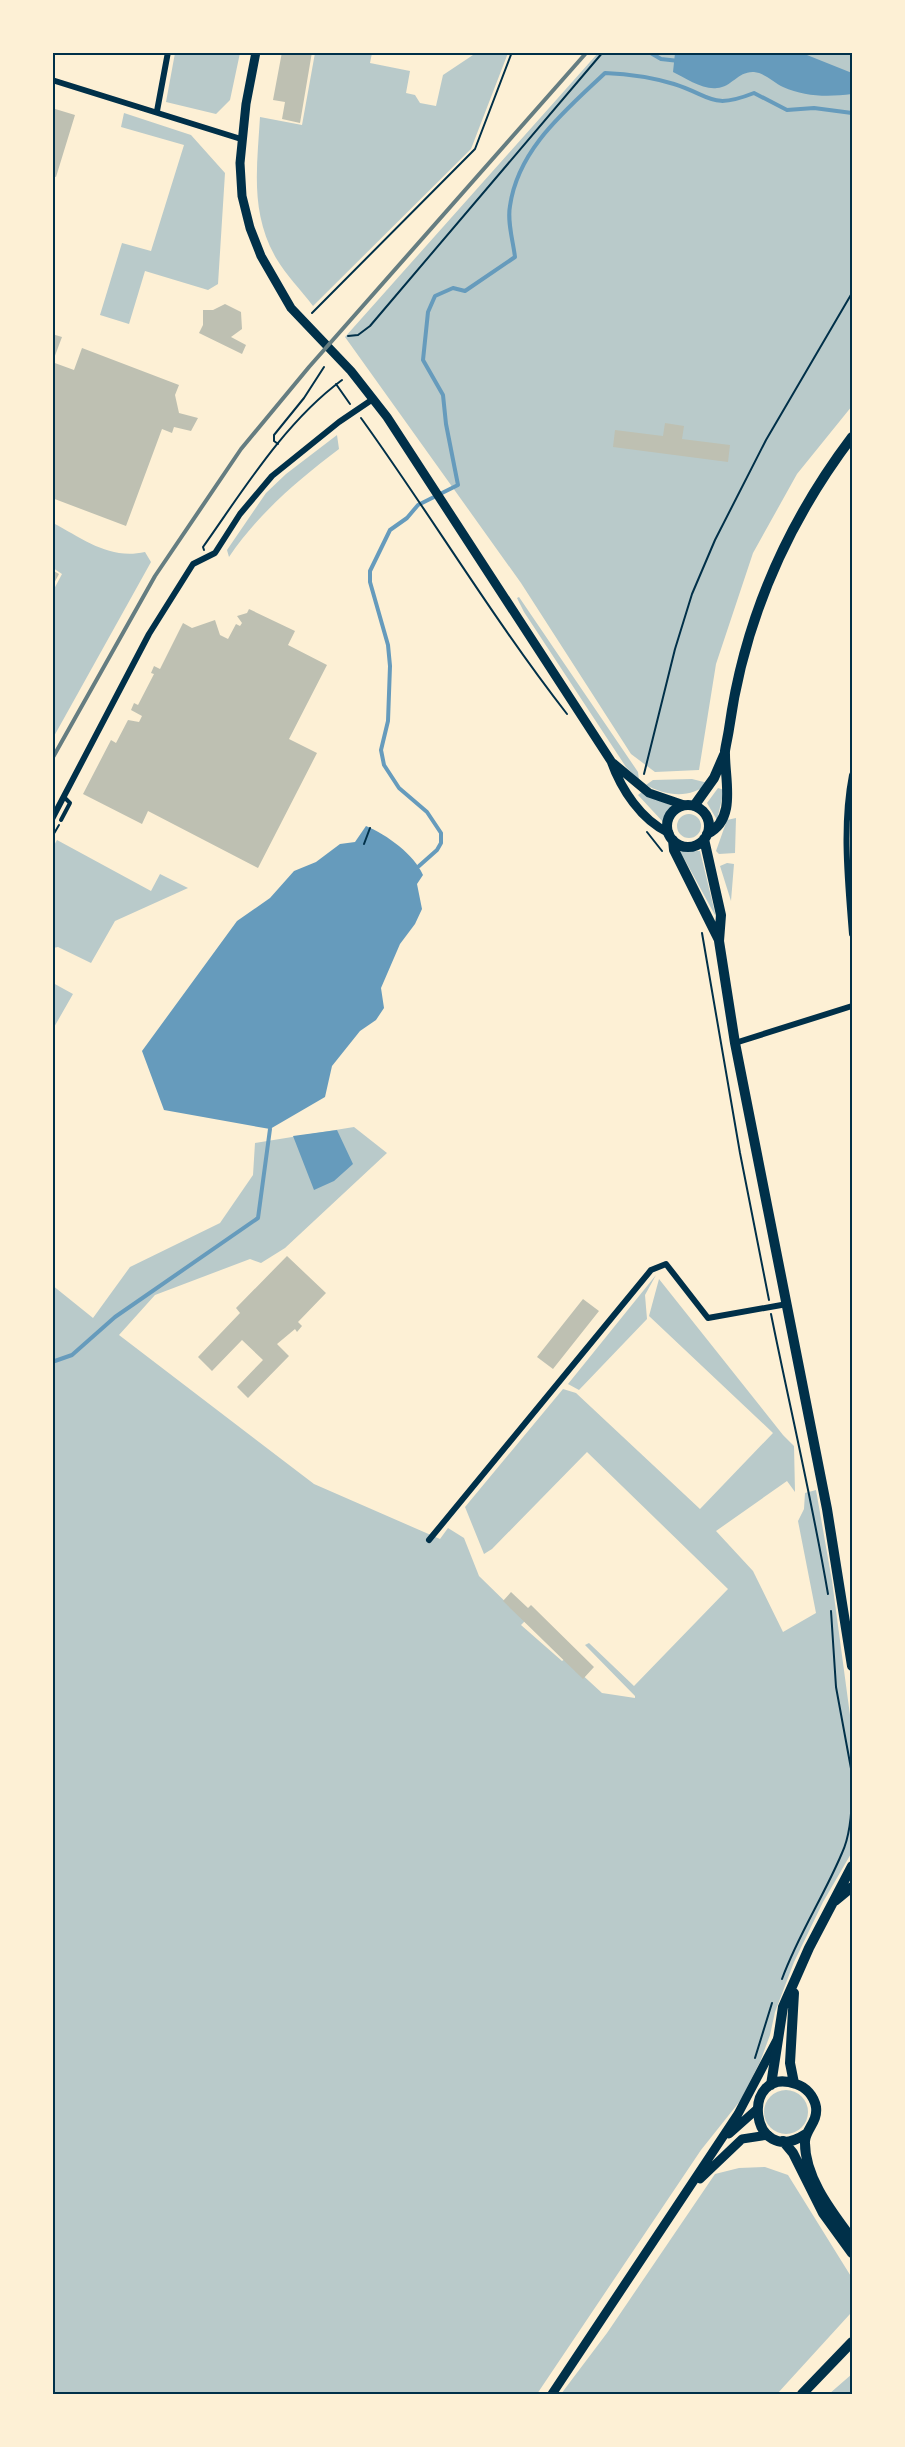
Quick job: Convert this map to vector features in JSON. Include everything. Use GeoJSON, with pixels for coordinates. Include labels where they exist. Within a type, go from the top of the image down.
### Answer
{"type":"FeatureCollection","features":[{"type":"Feature","properties":{"kind":"main road"},"geometry":{"type":"LineString","coordinates":[[719,941],[675,850],[671,836],[670,815],[689,806],[714,778],[725,752],[736,685],[759,604],[772,572],[814,491],[852,437]]}},
{"type":"Feature","properties":{"kind":"main road"},"geometry":{"type":"LineString","coordinates":[[671,836],[687,847],[705,837],[721,824],[728,786],[725,752]]}},
{"type":"Feature","properties":{"kind":"main road"},"geometry":{"type":"LineString","coordinates":[[689,806],[707,817],[705,837],[722,915],[719,941],[735,1043],[827,1509],[852,1666]]}},
{"type":"Feature","properties":{"kind":"main road"},"geometry":{"type":"LineString","coordinates":[[771,2085],[783,2007],[809,1948],[852,1866]]}},
{"type":"Feature","properties":{"kind":"main road"},"geometry":{"type":"LineString","coordinates":[[832,1904],[852,1887]]}},
{"type":"Feature","properties":{"kind":"main road"},"geometry":{"type":"LineString","coordinates":[[794,2083],[790,2062],[790,2031],[795,1984]]}},
{"type":"Feature","properties":{"kind":"main road"},"geometry":{"type":"LineString","coordinates":[[794,2083],[808,2091],[816,2106],[814,2123],[806,2134],[791,2141],[783,2141],[768,2135],[761,2127],[756,2110],[764,2091],[771,2085],[794,2083]]}},
{"type":"Feature","properties":{"kind":"main road"},"geometry":{"type":"LineString","coordinates":[[806,2134],[807,2160],[816,2185],[852,2239]]}},
{"type":"Feature","properties":{"kind":"main road"},"geometry":{"type":"LineString","coordinates":[[783,2141],[793,2153],[824,2213],[852,2253]]}},
{"type":"Feature","properties":{"kind":"main road"},"geometry":{"type":"LineString","coordinates":[[802,2394],[852,2342]]}},
{"type":"Feature","properties":{"kind":"street"},"geometry":{"type":"LineString","coordinates":[[157,111],[168,52]]}},
{"type":"Feature","properties":{"kind":"street"},"geometry":{"type":"LineString","coordinates":[[256,52],[242,139],[242,196],[254,237],[291,308],[339,357],[373,399],[611,761],[642,813],[658,828],[671,836]]}},
{"type":"Feature","properties":{"kind":"street"},"geometry":{"type":"LineString","coordinates":[[52,80],[242,139]]}},
{"type":"Feature","properties":{"kind":"street"},"geometry":{"type":"LineString","coordinates":[[52,819],[149,634],[193,564],[215,553],[240,514],[272,476],[373,399]]}},
{"type":"Feature","properties":{"kind":"street"},"geometry":{"type":"LineString","coordinates":[[611,761],[649,793],[689,806]]}},
{"type":"Feature","properties":{"kind":"street"},"geometry":{"type":"LineString","coordinates":[[852,775],[849,792],[848,875],[852,934]]}},
{"type":"Feature","properties":{"kind":"street"},"geometry":{"type":"LineString","coordinates":[[735,1043],[852,1006]]}},
{"type":"Feature","properties":{"kind":"street"},"geometry":{"type":"LineString","coordinates":[[429,1540],[651,1270],[666,1264],[708,1318],[788,1304]]}},
{"type":"Feature","properties":{"kind":"street"},"geometry":{"type":"LineString","coordinates":[[552,2394],[722,2139],[778,2038]]}},
{"type":"Feature","properties":{"kind":"street"},"geometry":{"type":"LineString","coordinates":[[722,2139],[756,2110]]}},
{"type":"Feature","properties":{"kind":"street"},"geometry":{"type":"LineString","coordinates":[[682,2199],[734,2145],[751,2136],[768,2135]]}},
{"type":"Feature","properties":{"kind":"lane"},"geometry":{"type":"LineString","coordinates":[[61,820],[70,803],[64,797]]}},
{"type":"Feature","properties":{"kind":"path"},"geometry":{"type":"LineString","coordinates":[[312,313],[476,149],[512,52]]}},
{"type":"Feature","properties":{"kind":"path"},"geometry":{"type":"LineString","coordinates":[[348,336],[358,335],[377,318],[603,52]]}},
{"type":"Feature","properties":{"kind":"path"},"geometry":{"type":"LineString","coordinates":[[644,774],[675,649],[692,594],[715,540],[772,431],[852,293]]}},
{"type":"Feature","properties":{"kind":"path"},"geometry":{"type":"LineString","coordinates":[[278,444],[274,441],[274,435],[301,403],[324,367]]}},
{"type":"Feature","properties":{"kind":"path"},"geometry":{"type":"LineString","coordinates":[[205,558],[203,547],[278,444],[342,380]]}},
{"type":"Feature","properties":{"kind":"path"},"geometry":{"type":"LineString","coordinates":[[336,384],[433,519],[540,681],[569,717]]}},
{"type":"Feature","properties":{"kind":"path"},"geometry":{"type":"LineString","coordinates":[[52,837],[61,820]]}},
{"type":"Feature","properties":{"kind":"path"},"geometry":{"type":"LineString","coordinates":[[364,844],[370,828]]}},
{"type":"Feature","properties":{"kind":"path"},"geometry":{"type":"LineString","coordinates":[[642,828],[665,854]]}},
{"type":"Feature","properties":{"kind":"path"},"geometry":{"type":"LineString","coordinates":[[702,929],[740,1153],[792,1421],[812,1503],[828,1597]]}},
{"type":"Feature","properties":{"kind":"path"},"geometry":{"type":"LineString","coordinates":[[831,1608],[836,1687],[852,1774]]}},
{"type":"Feature","properties":{"kind":"path"},"geometry":{"type":"LineString","coordinates":[[780,1986],[791,1953],[843,1853],[848,1834],[852,1790]]}},
{"type":"Feature","properties":{"kind":"path"},"geometry":{"type":"LineString","coordinates":[[755,2057],[772,2002]]}},
{"type":"Feature","properties":{"kind":"shaded area"},"geometry":{"type":"Polygon","coordinates":[[[175,53],[240,53],[230,100],[216,114],[166,102],[175,53]]]}},
{"type":"Feature","properties":{"kind":"shaded area"},"geometry":{"type":"Polygon","coordinates":[[[315,53],[372,53],[370,63],[410,71],[406,93],[415,95],[420,103],[436,106],[443,75],[476,53],[508,53],[471,149],[313,306],[280,264],[268,241],[259,207],[257,172],[260,117],[302,125],[315,53]]]}},
{"type":"Feature","properties":{"kind":"shaded area"},"geometry":{"type":"Polygon","coordinates":[[[598,53],[852,53],[852,406],[797,474],[753,553],[716,664],[699,770],[655,772],[631,754],[521,583],[345,337],[598,53]]]}},
{"type":"Feature","properties":{"kind":"shaded area"},"geometry":{"type":"Polygon","coordinates":[[[124,113],[191,135],[225,173],[218,284],[208,290],[145,271],[129,324],[100,315],[122,243],[151,251],[184,145],[121,127],[124,113]]]}},
{"type":"Feature","properties":{"kind":"shaded area"},"geometry":{"type":"Polygon","coordinates":[[[337,435],[339,449],[280,498],[253,526],[229,557],[227,550],[266,493],[286,474],[337,435]]]}},
{"type":"Feature","properties":{"kind":"shaded area"},"geometry":{"type":"Polygon","coordinates":[[[53,523],[108,551],[132,554],[145,552],[151,562],[53,738],[53,591],[62,574],[53,568],[53,523]]]}},
{"type":"Feature","properties":{"kind":"shaded area"},"geometry":{"type":"Polygon","coordinates":[[[519,597],[638,772],[639,780],[626,767],[524,612],[517,598],[519,597]]]}},
{"type":"Feature","properties":{"kind":"shaded area"},"geometry":{"type":"Polygon","coordinates":[[[692,779],[708,783],[686,794],[662,792],[646,785],[653,780],[692,779]]]}},
{"type":"Feature","properties":{"kind":"shaded area"},"geometry":{"type":"Polygon","coordinates":[[[718,788],[724,790],[717,820],[707,803],[718,788]]]}},
{"type":"Feature","properties":{"kind":"shaded area"},"geometry":{"type":"Polygon","coordinates":[[[642,792],[672,806],[663,822],[638,795],[642,792]]]}},
{"type":"Feature","properties":{"kind":"shaded area"},"geometry":{"type":"Polygon","coordinates":[[[689,814],[697,818],[701,826],[697,834],[689,838],[681,834],[677,826],[681,818],[689,814]]]}},
{"type":"Feature","properties":{"kind":"shaded area"},"geometry":{"type":"Polygon","coordinates":[[[736,818],[735,853],[719,854],[716,851],[727,820],[736,818]]]}},
{"type":"Feature","properties":{"kind":"shaded area"},"geometry":{"type":"Polygon","coordinates":[[[57,840],[151,891],[160,874],[188,888],[115,921],[91,963],[58,947],[53,948],[52,849],[57,840]]]}},
{"type":"Feature","properties":{"kind":"shaded area"},"geometry":{"type":"Polygon","coordinates":[[[680,851],[700,851],[716,917],[680,851]]]}},
{"type":"Feature","properties":{"kind":"shaded area"},"geometry":{"type":"Polygon","coordinates":[[[727,863],[734,864],[731,901],[720,866],[727,863]]]}},
{"type":"Feature","properties":{"kind":"shaded area"},"geometry":{"type":"Polygon","coordinates":[[[53,983],[73,994],[53,1029],[53,983]]]}},
{"type":"Feature","properties":{"kind":"shaded area"},"geometry":{"type":"Polygon","coordinates":[[[354,1127],[387,1153],[285,1248],[261,1263],[250,1259],[155,1295],[119,1335],[314,1484],[440,1539],[448,1528],[464,1538],[479,1576],[525,1621],[521,1625],[562,1661],[565,1659],[602,1693],[635,1698],[585,1645],[589,1643],[634,1686],[728,1589],[587,1452],[492,1549],[484,1554],[465,1507],[563,1389],[576,1393],[700,1509],[773,1433],[649,1316],[659,1279],[794,1446],[795,1492],[787,1481],[716,1531],[753,1571],[783,1632],[816,1613],[798,1521],[804,1509],[805,1493],[816,1490],[832,1581],[852,1730],[852,1852],[823,1902],[794,1962],[775,2012],[770,2035],[760,2062],[740,2101],[701,2150],[537,2394],[53,2394],[52,1285],[93,1318],[130,1267],[220,1223],[253,1175],[255,1143],[354,1127]]]}},
{"type":"Feature","properties":{"kind":"shaded area"},"geometry":{"type":"Polygon","coordinates":[[[656,1275],[645,1295],[647,1319],[579,1390],[568,1384],[656,1275]]]}},
{"type":"Feature","properties":{"kind":"shaded area"},"geometry":{"type":"Polygon","coordinates":[[[786,2090],[801,2097],[808,2112],[801,2127],[786,2134],[771,2127],[764,2112],[771,2097],[786,2090]]]}},
{"type":"Feature","properties":{"kind":"shaded area"},"geometry":{"type":"Polygon","coordinates":[[[765,2167],[788,2175],[852,2278],[850,2314],[777,2394],[561,2394],[607,2333],[715,2174],[739,2168],[765,2167]]]}},
{"type":"Feature","properties":{"kind":"shaded area"},"geometry":{"type":"Polygon","coordinates":[[[852,2374],[852,2394],[829,2394],[852,2374]]]}},
{"type":"Feature","properties":{"kind":"water"},"geometry":{"type":"Polygon","coordinates":[[[675,53],[802,53],[852,73],[852,94],[826,96],[800,93],[754,72],[748,72],[722,87],[706,87],[673,72],[675,53]]]}},
{"type":"Feature","properties":{"kind":"water"},"geometry":{"type":"Polygon","coordinates":[[[366,826],[399,846],[419,867],[423,875],[417,884],[422,909],[415,924],[400,944],[381,988],[384,1008],[376,1020],[360,1031],[332,1066],[325,1097],[270,1129],[164,1110],[142,1051],[237,921],[270,898],[294,871],[316,862],[340,844],[355,842],[366,826]]]}},
{"type":"Feature","properties":{"kind":"water"},"geometry":{"type":"Polygon","coordinates":[[[337,1130],[353,1164],[334,1181],[314,1190],[293,1136],[337,1130]]]}},
{"type":"Feature","properties":{"kind":"building"},"geometry":{"type":"Polygon","coordinates":[[[282,52],[312,52],[300,123],[282,119],[285,102],[273,100],[282,52]]]}},
{"type":"Feature","properties":{"kind":"building"},"geometry":{"type":"Polygon","coordinates":[[[52,108],[75,115],[56,177],[52,176],[52,108]]]}},
{"type":"Feature","properties":{"kind":"building"},"geometry":{"type":"Polygon","coordinates":[[[225,304],[241,312],[242,329],[231,337],[246,345],[242,354],[199,333],[203,325],[203,310],[213,310],[225,304]]]}},
{"type":"Feature","properties":{"kind":"building"},"geometry":{"type":"Polygon","coordinates":[[[52,334],[62,337],[53,361],[52,361],[52,334]]]}},
{"type":"Feature","properties":{"kind":"building"},"geometry":{"type":"Polygon","coordinates":[[[82,348],[179,385],[175,395],[179,413],[198,418],[191,431],[174,427],[172,433],[162,429],[126,526],[52,498],[52,362],[74,370],[82,348]]]}},
{"type":"Feature","properties":{"kind":"building"},"geometry":{"type":"Polygon","coordinates":[[[665,423],[684,426],[682,439],[730,445],[728,462],[613,447],[615,430],[663,436],[665,423]]]}},
{"type":"Feature","properties":{"kind":"building"},"geometry":{"type":"Polygon","coordinates":[[[52,570],[59,574],[52,587],[52,570]]]}},
{"type":"Feature","properties":{"kind":"building"},"geometry":{"type":"Polygon","coordinates":[[[249,609],[295,631],[288,645],[327,665],[289,739],[317,753],[258,868],[148,811],[142,824],[83,794],[111,740],[116,743],[128,720],[139,722],[142,716],[131,710],[134,703],[138,705],[154,674],[151,673],[154,666],[160,669],[183,623],[192,628],[215,620],[220,635],[228,639],[236,624],[240,626],[242,623],[237,616],[247,613],[249,609]]]}},
{"type":"Feature","properties":{"kind":"building"},"geometry":{"type":"Polygon","coordinates":[[[287,1256],[326,1293],[298,1322],[302,1326],[297,1332],[295,1329],[277,1344],[289,1356],[248,1398],[237,1387],[263,1360],[242,1340],[212,1371],[198,1357],[240,1313],[236,1308],[287,1256]]]}},
{"type":"Feature","properties":{"kind":"building"},"geometry":{"type":"Polygon","coordinates":[[[583,1299],[599,1311],[553,1369],[537,1357],[583,1299]]]}},
{"type":"Feature","properties":{"kind":"building"},"geometry":{"type":"Polygon","coordinates":[[[511,1592],[528,1608],[531,1605],[594,1667],[583,1679],[503,1601],[511,1592]]]}},
{"type":"Feature","properties":{"kind":"waterway"},"geometry":{"type":"LineString","coordinates":[[649,52],[661,59],[679,61]]}},
{"type":"Feature","properties":{"kind":"waterway"},"geometry":{"type":"LineString","coordinates":[[419,866],[437,850],[441,843],[441,833],[427,812],[399,788],[384,765],[381,750],[388,721],[390,666],[388,645],[370,582],[370,571],[390,530],[407,518],[418,505],[458,485],[446,424],[443,395],[423,360],[428,312],[435,296],[453,288],[465,291],[515,257],[509,212],[515,185],[523,167],[533,149],[559,117],[605,73],[657,79],[720,101],[754,93],[787,110],[814,108],[852,113]]}},
{"type":"Feature","properties":{"kind":"waterway"},"geometry":{"type":"LineString","coordinates":[[52,1362],[72,1355],[115,1317],[258,1218],[270,1129]]}},
{"type":"Feature","properties":{"kind":"railway"},"geometry":{"type":"LineString","coordinates":[[52,759],[155,576],[241,449],[309,367],[587,52]]}}]}
